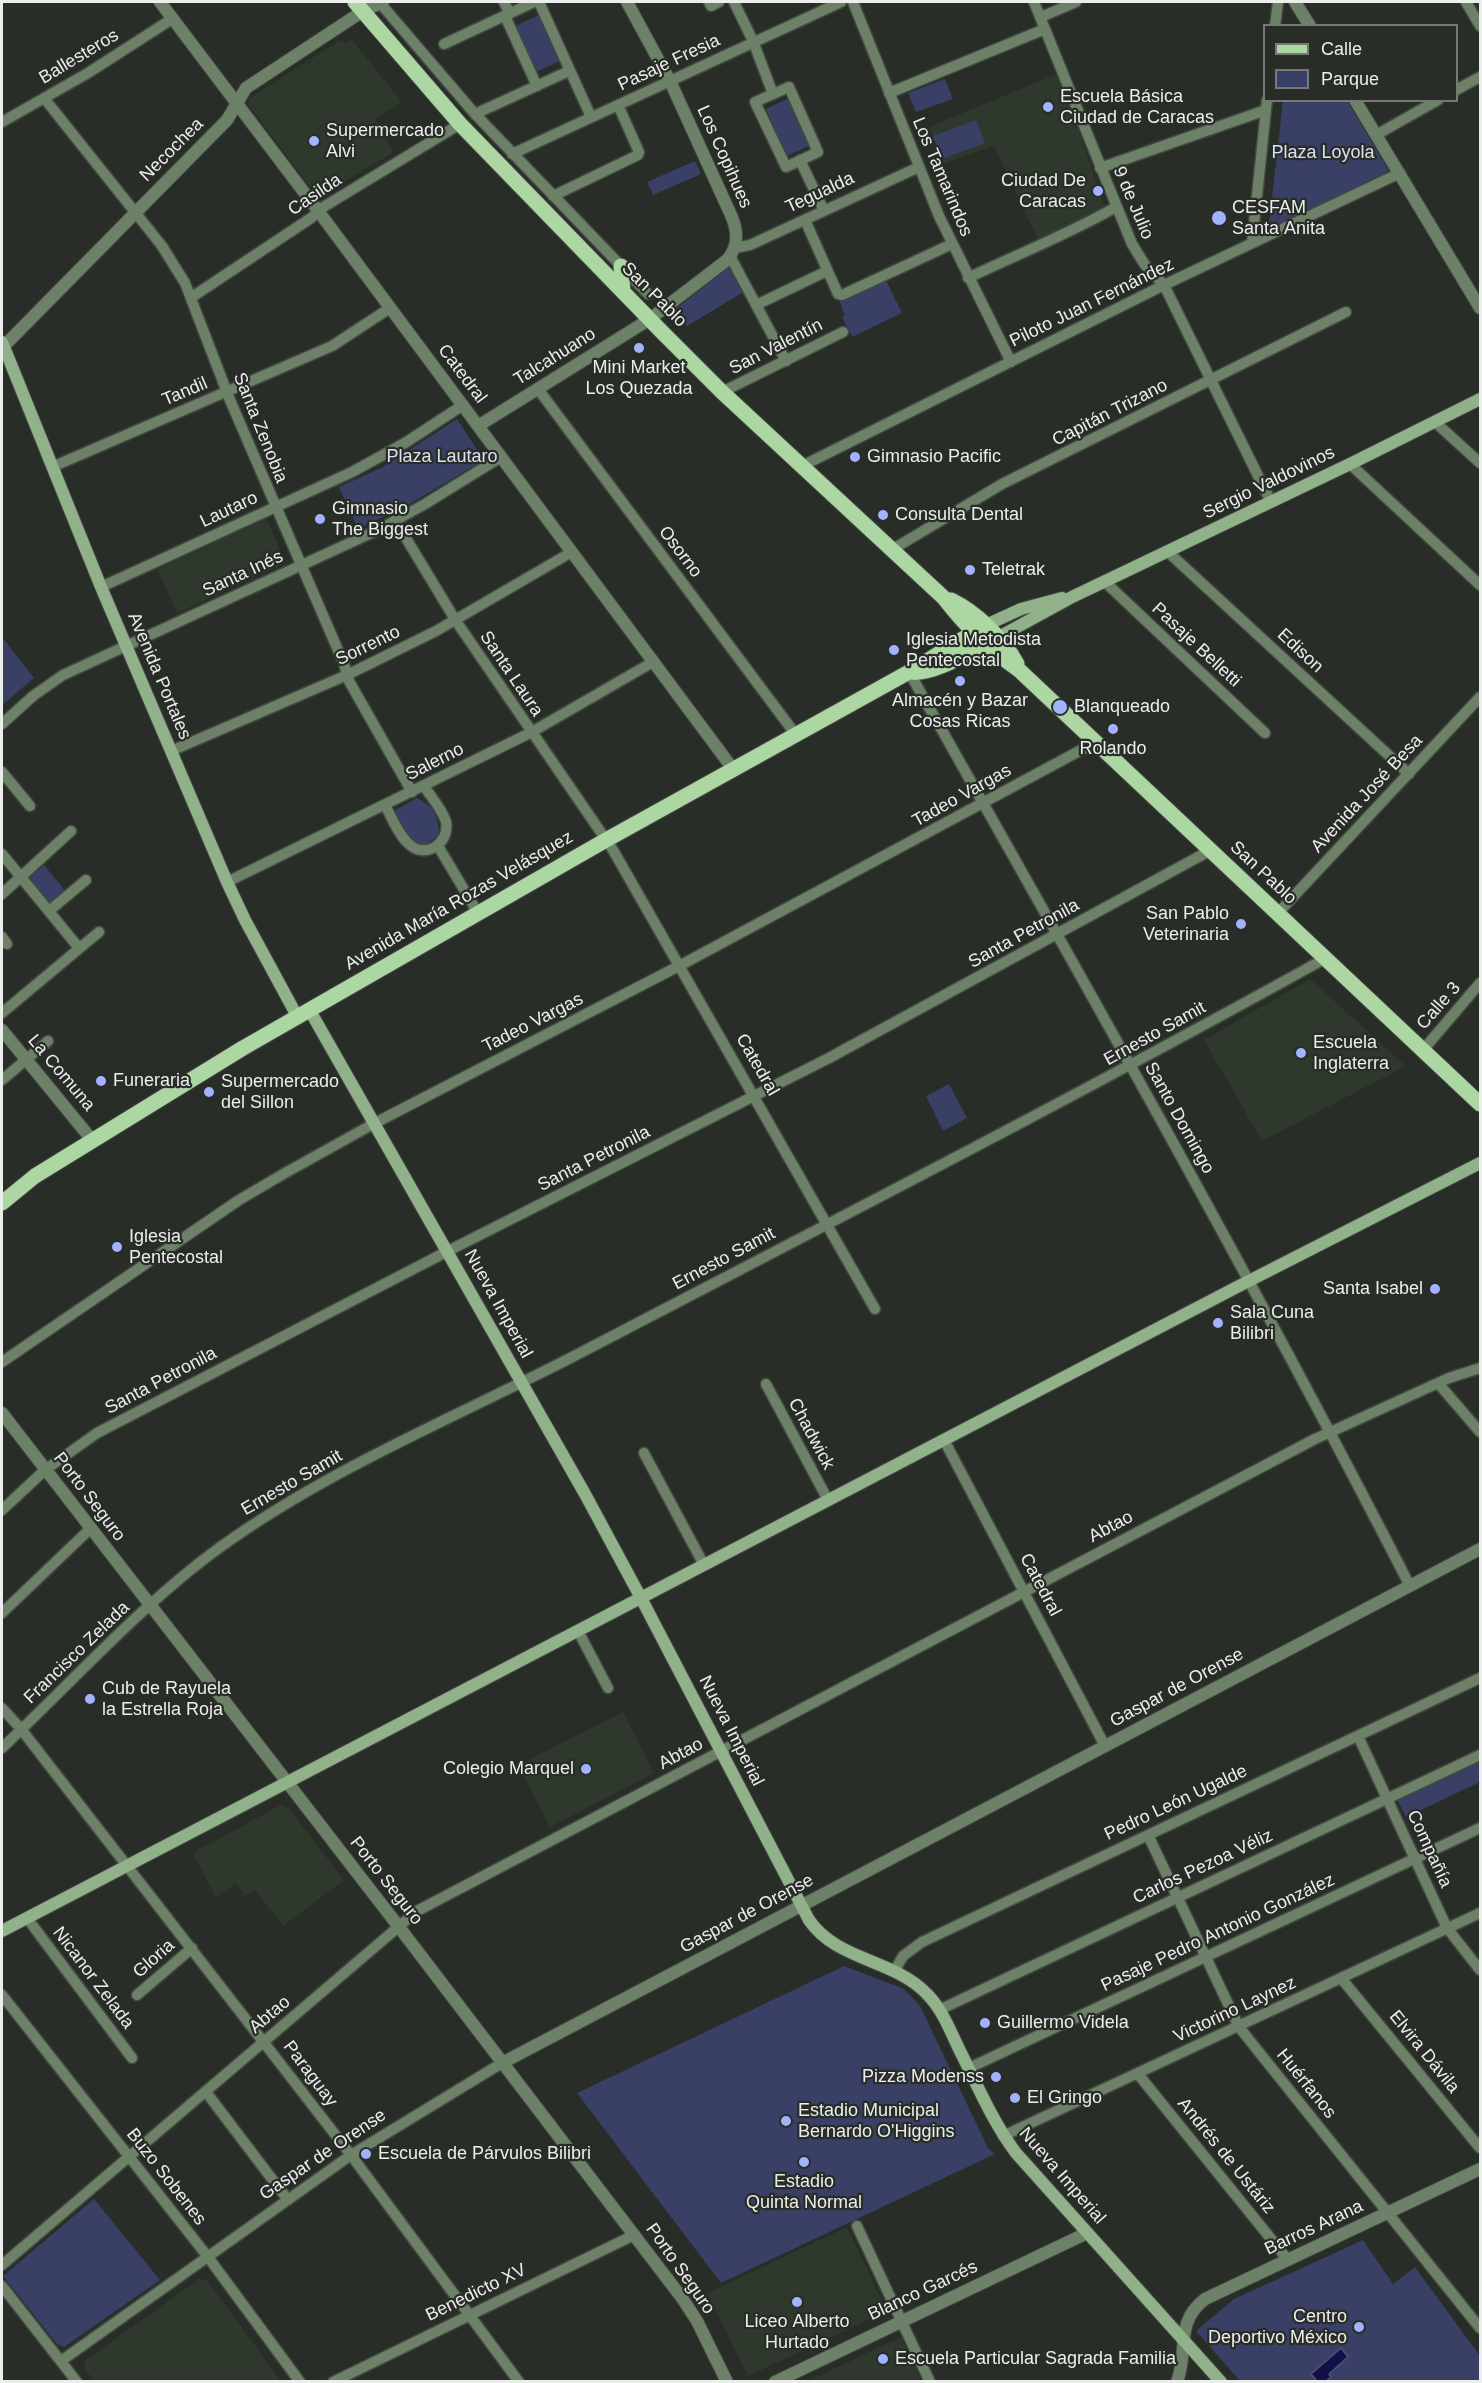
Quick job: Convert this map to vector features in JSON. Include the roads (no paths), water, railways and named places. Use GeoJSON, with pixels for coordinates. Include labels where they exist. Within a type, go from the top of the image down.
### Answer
{"type":"FeatureCollection","features":[{"type":"Feature","properties":{"kind":"main road","name":"San Pablo"},"geometry":{"type":"LineString","coordinates":[[359,6],[460,124],[722,392],[991,641],[1480,1104]]}},
{"type":"Feature","properties":{"kind":"main road"},"geometry":{"type":"LineString","coordinates":[[621,266],[623,292]]}},
{"type":"Feature","properties":{"kind":"main road","name":"Avenida Portales"},"geometry":{"type":"LineString","coordinates":[[2,346],[101,587],[227,882],[245,920],[303,1012]]}},
{"type":"Feature","properties":{"kind":"main road","name":"Sergio Valdovinos"},"geometry":{"type":"LineString","coordinates":[[991,641],[1104,581],[1350,464],[1480,399]]}},
{"type":"Feature","properties":{"kind":"main road","name":"Sergio Valdovinos"},"geometry":{"type":"LineString","coordinates":[[978,629],[1021,609],[1072,597]]}},
{"type":"Feature","properties":{"kind":"main road","name":"Avenida María Rozas Velásquez"},"geometry":{"type":"LineString","coordinates":[[2,1203],[35,1176],[303,1012],[909,672],[978,629]]}},
{"type":"Feature","properties":{"kind":"main road","name":"Avenida María Rozas Velásquez"},"geometry":{"type":"LineString","coordinates":[[909,672],[932,670],[991,641]]}},
{"type":"Feature","properties":{"kind":"main road","name":"Nueva Imperial"},"geometry":{"type":"LineString","coordinates":[[303,1012],[375,1124],[522,1383],[641,1598],[813,1926],[828,1940],[895,1970],[921,1988],[939,2010],[1003,2136],[1221,2382]]}},
{"type":"Feature","properties":{"kind":"main road"},"geometry":{"type":"LineString","coordinates":[[2,1931],[1480,1163]]}},
{"type":"Feature","properties":{"kind":"main road","name":"Avenida María Rozas Velásquez"},"geometry":{"type":"LineString","coordinates":[[2,1191],[35,1176]]}},
{"type":"Feature","properties":{"kind":"street","name":"Catedral"},"geometry":{"type":"LineString","coordinates":[[160,2],[733,769]]}},
{"type":"Feature","properties":{"kind":"street","name":"Necochea"},"geometry":{"type":"LineString","coordinates":[[2,346],[227,120],[246,88],[359,6],[382,2]]}},
{"type":"Feature","properties":{"kind":"street","name":"San Pablo"},"geometry":{"type":"LineString","coordinates":[[382,2],[475,114],[648,294]]}},
{"type":"Feature","properties":{"kind":"street"},"geometry":{"type":"LineString","coordinates":[[504,2],[537,86]]}},
{"type":"Feature","properties":{"kind":"street"},"geometry":{"type":"LineString","coordinates":[[444,44],[536,2],[591,117]]}},
{"type":"Feature","properties":{"kind":"street","name":"Los Copihues"},"geometry":{"type":"LineString","coordinates":[[627,2],[670,81],[733,220],[737,237],[733,252],[756,305],[786,361]]}},
{"type":"Feature","properties":{"kind":"street"},"geometry":{"type":"LineString","coordinates":[[709,2],[711,6],[719,2]]}},
{"type":"Feature","properties":{"kind":"street"},"geometry":{"type":"LineString","coordinates":[[734,2],[753,41],[773,94]]}},
{"type":"Feature","properties":{"kind":"street","name":"Pasaje Fresia"},"geometry":{"type":"LineString","coordinates":[[512,154],[841,2]]}},
{"type":"Feature","properties":{"kind":"street","name":"Los Tamarindos"},"geometry":{"type":"LineString","coordinates":[[854,2],[952,244],[1011,362]]}},
{"type":"Feature","properties":{"kind":"street","name":"9 de Julio"},"geometry":{"type":"LineString","coordinates":[[1034,2],[1137,254],[1164,285],[1271,502]]}},
{"type":"Feature","properties":{"kind":"street"},"geometry":{"type":"LineString","coordinates":[[1041,17],[1076,2]]}},
{"type":"Feature","properties":{"kind":"street"},"geometry":{"type":"LineString","coordinates":[[1275,24],[1278,2]]}},
{"type":"Feature","properties":{"kind":"street"},"geometry":{"type":"LineString","coordinates":[[1295,2],[1309,24]]}},
{"type":"Feature","properties":{"kind":"street"},"geometry":{"type":"LineString","coordinates":[[1467,2],[1480,26]]}},
{"type":"Feature","properties":{"kind":"street","name":"Ballesteros"},"geometry":{"type":"LineString","coordinates":[[2,122],[172,19]]}},
{"type":"Feature","properties":{"kind":"street"},"geometry":{"type":"LineString","coordinates":[[889,93],[1045,29]]}},
{"type":"Feature","properties":{"kind":"street"},"geometry":{"type":"LineString","coordinates":[[475,114],[569,70]]}},
{"type":"Feature","properties":{"kind":"street"},"geometry":{"type":"LineString","coordinates":[[1458,89],[1480,77]]}},
{"type":"Feature","properties":{"kind":"street"},"geometry":{"type":"LineString","coordinates":[[789,87],[818,152],[786,167],[755,102],[773,94],[789,87]]}},
{"type":"Feature","properties":{"kind":"street","name":"Santa Zenobia"},"geometry":{"type":"LineString","coordinates":[[44,98],[170,258],[192,297],[226,392],[347,675],[412,792]]}},
{"type":"Feature","properties":{"kind":"street"},"geometry":{"type":"LineString","coordinates":[[1356,102],[1480,308]]}},
{"type":"Feature","properties":{"kind":"street"},"geometry":{"type":"LineString","coordinates":[[1376,135],[1434,102]]}},
{"type":"Feature","properties":{"kind":"street"},"geometry":{"type":"LineString","coordinates":[[553,196],[638,155],[639,152],[618,105]]}},
{"type":"Feature","properties":{"kind":"street"},"geometry":{"type":"LineString","coordinates":[[1100,168],[1267,105],[1252,243]]}},
{"type":"Feature","properties":{"kind":"street","name":"Casilda"},"geometry":{"type":"LineString","coordinates":[[192,297],[325,206],[460,124]]}},
{"type":"Feature","properties":{"kind":"street"},"geometry":{"type":"LineString","coordinates":[[801,160],[824,211]]}},
{"type":"Feature","properties":{"kind":"street","name":"Tegualda"},"geometry":{"type":"LineString","coordinates":[[650,319],[733,252],[919,167]]}},
{"type":"Feature","properties":{"kind":"street","name":"Piloto Juan Fernández"},"geometry":{"type":"LineString","coordinates":[[802,466],[1164,285],[1400,173]]}},
{"type":"Feature","properties":{"kind":"street"},"geometry":{"type":"LineString","coordinates":[[968,278],[1039,244],[1077,229],[1116,207]]}},
{"type":"Feature","properties":{"kind":"street"},"geometry":{"type":"LineString","coordinates":[[805,220],[838,294],[842,295],[952,244]]}},
{"type":"Feature","properties":{"kind":"street"},"geometry":{"type":"LineString","coordinates":[[756,305],[827,271]]}},
{"type":"Feature","properties":{"kind":"street","name":"Tandil"},"geometry":{"type":"LineString","coordinates":[[52,467],[332,346],[357,332],[390,308]]}},
{"type":"Feature","properties":{"kind":"street","name":"Capitán Trizano"},"geometry":{"type":"LineString","coordinates":[[893,549],[995,488],[1346,312]]}},
{"type":"Feature","properties":{"kind":"street","name":"Talcahuano"},"geometry":{"type":"LineString","coordinates":[[478,426],[650,319]]}},
{"type":"Feature","properties":{"kind":"street","name":"San Valentín"},"geometry":{"type":"LineString","coordinates":[[722,392],[843,332]]}},
{"type":"Feature","properties":{"kind":"street","name":"Osorno"},"geometry":{"type":"LineString","coordinates":[[538,389],[796,735]]}},
{"type":"Feature","properties":{"kind":"street","name":"Lautaro"},"geometry":{"type":"LineString","coordinates":[[101,587],[378,458],[463,405]]}},
{"type":"Feature","properties":{"kind":"street"},"geometry":{"type":"LineString","coordinates":[[1435,422],[1480,463]]}},
{"type":"Feature","properties":{"kind":"street","name":"Santa Inés"},"geometry":{"type":"LineString","coordinates":[[2,724],[55,680],[112,651],[301,566],[395,520],[501,457]]}},
{"type":"Feature","properties":{"kind":"street"},"geometry":{"type":"LineString","coordinates":[[1350,464],[1480,585]]}},
{"type":"Feature","properties":{"kind":"street","name":"Santa Laura"},"geometry":{"type":"LineString","coordinates":[[395,520],[456,621],[530,733],[606,840]]}},
{"type":"Feature","properties":{"kind":"street","name":"Edison"},"geometry":{"type":"LineString","coordinates":[[1168,552],[1409,774]]}},
{"type":"Feature","properties":{"kind":"street","name":"Sorrento"},"geometry":{"type":"LineString","coordinates":[[171,752],[347,675],[456,621],[570,553]]}},
{"type":"Feature","properties":{"kind":"street","name":"Pasaje Belletti"},"geometry":{"type":"LineString","coordinates":[[1104,581],[1265,733]]}},
{"type":"Feature","properties":{"kind":"street","name":"Salerno"},"geometry":{"type":"LineString","coordinates":[[227,882],[530,733],[653,662]]}},
{"type":"Feature","properties":{"kind":"street","name":"Santo Domingo"},"geometry":{"type":"LineString","coordinates":[[909,672],[1132,1066],[1250,1281],[1410,1586]]}},
{"type":"Feature","properties":{"kind":"street","name":"Avenida José Besa"},"geometry":{"type":"LineString","coordinates":[[1278,914],[1480,698]]}},
{"type":"Feature","properties":{"kind":"street","name":"Tadeo Vargas"},"geometry":{"type":"LineString","coordinates":[[2,1362],[239,1200],[375,1124],[679,966],[1096,742]]}},
{"type":"Feature","properties":{"kind":"street"},"geometry":{"type":"LineString","coordinates":[[2,772],[30,806]]}},
{"type":"Feature","properties":{"kind":"street"},"geometry":{"type":"LineString","coordinates":[[385,806],[410,846],[422,850],[438,846],[445,836],[446,824],[424,786]]}},
{"type":"Feature","properties":{"kind":"street"},"geometry":{"type":"LineString","coordinates":[[2,894],[71,831]]}},
{"type":"Feature","properties":{"kind":"street","name":"Catedral"},"geometry":{"type":"LineString","coordinates":[[606,840],[875,1309]]}},
{"type":"Feature","properties":{"kind":"street"},"geometry":{"type":"LineString","coordinates":[[438,846],[478,913]]}},
{"type":"Feature","properties":{"kind":"street","name":"Santa Petronila"},"geometry":{"type":"LineString","coordinates":[[2,1510],[45,1470],[97,1433],[891,1025],[1211,850]]}},
{"type":"Feature","properties":{"kind":"street"},"geometry":{"type":"LineString","coordinates":[[2,854],[80,948]]}},
{"type":"Feature","properties":{"kind":"street"},"geometry":{"type":"LineString","coordinates":[[49,911],[86,880]]}},
{"type":"Feature","properties":{"kind":"street"},"geometry":{"type":"LineString","coordinates":[[2,1013],[99,932]]}},
{"type":"Feature","properties":{"kind":"street","name":"Ernesto Samit"},"geometry":{"type":"LineString","coordinates":[[150,1606],[221,1546],[294,1499],[1132,1066],[1326,958]]}},
{"type":"Feature","properties":{"kind":"street","name":"Calle 3"},"geometry":{"type":"LineString","coordinates":[[1423,1050],[1480,983]]}},
{"type":"Feature","properties":{"kind":"street","name":"La Comuna"},"geometry":{"type":"LineString","coordinates":[[2,1030],[92,1140]]}},
{"type":"Feature","properties":{"kind":"street"},"geometry":{"type":"LineString","coordinates":[[2,1080],[48,1041]]}},
{"type":"Feature","properties":{"kind":"street","name":"Abtao"},"geometry":{"type":"LineString","coordinates":[[2,2265],[410,1916],[428,1905],[1315,1439],[1438,1383],[1480,1368]]}},
{"type":"Feature","properties":{"kind":"street"},"geometry":{"type":"LineString","coordinates":[[1438,1383],[1480,1432]]}},
{"type":"Feature","properties":{"kind":"street","name":"Chadwick"},"geometry":{"type":"LineString","coordinates":[[766,1384],[828,1500]]}},
{"type":"Feature","properties":{"kind":"street","name":"Porto Seguro"},"geometry":{"type":"LineString","coordinates":[[2,1413],[634,2235],[692,2313],[727,2382]]}},
{"type":"Feature","properties":{"kind":"street","name":"Catedral"},"geometry":{"type":"LineString","coordinates":[[944,1440],[1105,1746]]}},
{"type":"Feature","properties":{"kind":"street"},"geometry":{"type":"LineString","coordinates":[[644,1453],[704,1565]]}},
{"type":"Feature","properties":{"kind":"street"},"geometry":{"type":"LineString","coordinates":[[2,1613],[90,1529]]}},
{"type":"Feature","properties":{"kind":"street","name":"Gaspar de Orense"},"geometry":{"type":"LineString","coordinates":[[62,2382],[64,2365],[208,2257],[351,2155],[502,2063],[1480,1549]]}},
{"type":"Feature","properties":{"kind":"street","name":"Francisco Zelada"},"geometry":{"type":"LineString","coordinates":[[2,1748],[150,1606]]}},
{"type":"Feature","properties":{"kind":"street"},"geometry":{"type":"LineString","coordinates":[[578,1631],[608,1688]]}},
{"type":"Feature","properties":{"kind":"street","name":"Pedro León Ugalde"},"geometry":{"type":"LineString","coordinates":[[895,1970],[903,1956],[922,1942],[1480,1678]]}},
{"type":"Feature","properties":{"kind":"street","name":"Paraguay"},"geometry":{"type":"LineString","coordinates":[[2,1708],[21,1729],[265,2042],[519,2382]]}},
{"type":"Feature","properties":{"kind":"street","name":"Compañía"},"geometry":{"type":"LineString","coordinates":[[1358,1736],[1447,1928],[1478,1963]]}},
{"type":"Feature","properties":{"kind":"street","name":"Carlos Pezoa Véliz"},"geometry":{"type":"LineString","coordinates":[[939,2010],[1480,1755]]}},
{"type":"Feature","properties":{"kind":"street","name":"Pasaje Pedro Antonio González"},"geometry":{"type":"LineString","coordinates":[[969,2068],[1480,1828]]}},
{"type":"Feature","properties":{"kind":"street","name":"Huérfanos"},"geometry":{"type":"LineString","coordinates":[[1148,1834],[1239,2026],[1480,2328]]}},
{"type":"Feature","properties":{"kind":"street","name":"Victorino Laynez"},"geometry":{"type":"LineString","coordinates":[[1003,2136],[1480,1913]]}},
{"type":"Feature","properties":{"kind":"street","name":"Nicanor Zelada"},"geometry":{"type":"LineString","coordinates":[[27,1918],[132,2058]]}},
{"type":"Feature","properties":{"kind":"street","name":"Gloria"},"geometry":{"type":"LineString","coordinates":[[137,1995],[192,1948]]}},
{"type":"Feature","properties":{"kind":"street","name":"Elvira Dávila"},"geometry":{"type":"LineString","coordinates":[[1341,1978],[1480,2148]]}},
{"type":"Feature","properties":{"kind":"street","name":"Buzo Sobenes"},"geometry":{"type":"LineString","coordinates":[[2,1995],[208,2257],[300,2382]]}},
{"type":"Feature","properties":{"kind":"street","name":"Andrés de Ustáriz"},"geometry":{"type":"LineString","coordinates":[[1138,2073],[1288,2260]]}},
{"type":"Feature","properties":{"kind":"street"},"geometry":{"type":"LineString","coordinates":[[206,2092],[288,2200]]}},
{"type":"Feature","properties":{"kind":"street","name":"Barros Arana"},"geometry":{"type":"LineString","coordinates":[[1177,2382],[1183,2360],[1183,2339],[1189,2316],[1200,2303],[1480,2169]]}},
{"type":"Feature","properties":{"kind":"street"},"geometry":{"type":"LineString","coordinates":[[857,2226],[930,2382]]}},
{"type":"Feature","properties":{"kind":"street","name":"Blanco Garcés"},"geometry":{"type":"LineString","coordinates":[[775,2382],[1087,2233]]}},
{"type":"Feature","properties":{"kind":"street","name":"Benedicto XV"},"geometry":{"type":"LineString","coordinates":[[333,2382],[634,2235]]}},
{"type":"Feature","properties":{"kind":"street"},"geometry":{"type":"LineString","coordinates":[[2,2286],[77,2382]]}},
{"type":"Feature","properties":{"kind":"place","name":"Escuela Básica Ciudad de Caracas"},"geometry":{"type":"Point","coordinates":[1048,107]}},
{"type":"Feature","properties":{"kind":"place","name":"Supermercado Alvi"},"geometry":{"type":"Point","coordinates":[314,141]}},
{"type":"Feature","properties":{"kind":"place","name":"Ciudad De Caracas"},"geometry":{"type":"Point","coordinates":[1098,191]}},
{"type":"Feature","properties":{"kind":"place","name":"CESFAM Santa Anita"},"geometry":{"type":"Point","coordinates":[1219,218]}},
{"type":"Feature","properties":{"kind":"place","name":"Mini Market Los Quezada"},"geometry":{"type":"Point","coordinates":[639,348]}},
{"type":"Feature","properties":{"kind":"place","name":"Gimnasio Pacific"},"geometry":{"type":"Point","coordinates":[855,457]}},
{"type":"Feature","properties":{"kind":"place","name":"Consulta Dental"},"geometry":{"type":"Point","coordinates":[883,515]}},
{"type":"Feature","properties":{"kind":"place","name":"Gimnasio The Biggest"},"geometry":{"type":"Point","coordinates":[320,519]}},
{"type":"Feature","properties":{"kind":"place","name":"Teletrak"},"geometry":{"type":"Point","coordinates":[970,570]}},
{"type":"Feature","properties":{"kind":"place","name":"Iglesia Metodista Pentecostal"},"geometry":{"type":"Point","coordinates":[894,650]}},
{"type":"Feature","properties":{"kind":"place","name":"Almacén y Bazar Cosas Ricas"},"geometry":{"type":"Point","coordinates":[960,681]}},
{"type":"Feature","properties":{"kind":"place","name":"Blanqueado"},"geometry":{"type":"Point","coordinates":[1060,707]}},
{"type":"Feature","properties":{"kind":"place","name":"Rolando"},"geometry":{"type":"Point","coordinates":[1113,729]}},
{"type":"Feature","properties":{"kind":"place","name":"San Pablo Veterinaria"},"geometry":{"type":"Point","coordinates":[1241,924]}},
{"type":"Feature","properties":{"kind":"place","name":"Escuela Inglaterra"},"geometry":{"type":"Point","coordinates":[1301,1053]}},
{"type":"Feature","properties":{"kind":"place","name":"Funeraria"},"geometry":{"type":"Point","coordinates":[101,1081]}},
{"type":"Feature","properties":{"kind":"place","name":"Supermercado del Sillon"},"geometry":{"type":"Point","coordinates":[209,1092]}},
{"type":"Feature","properties":{"kind":"place","name":"Iglesia Pentecostal"},"geometry":{"type":"Point","coordinates":[117,1247]}},
{"type":"Feature","properties":{"kind":"place","name":"Santa Isabel"},"geometry":{"type":"Point","coordinates":[1435,1289]}},
{"type":"Feature","properties":{"kind":"place","name":"Sala Cuna Bilibri"},"geometry":{"type":"Point","coordinates":[1218,1323]}},
{"type":"Feature","properties":{"kind":"place","name":"Cub de Rayuela la Estrella Roja"},"geometry":{"type":"Point","coordinates":[90,1699]}},
{"type":"Feature","properties":{"kind":"place","name":"Colegio Marquel"},"geometry":{"type":"Point","coordinates":[586,1769]}},
{"type":"Feature","properties":{"kind":"place","name":"Guillermo Videla"},"geometry":{"type":"Point","coordinates":[985,2023]}},
{"type":"Feature","properties":{"kind":"place","name":"Pizza Modenss"},"geometry":{"type":"Point","coordinates":[996,2077]}},
{"type":"Feature","properties":{"kind":"place","name":"El Gringo"},"geometry":{"type":"Point","coordinates":[1015,2098]}},
{"type":"Feature","properties":{"kind":"place","name":"Estadio Municipal Bernardo O'Higgins"},"geometry":{"type":"Point","coordinates":[786,2121]}},
{"type":"Feature","properties":{"kind":"place","name":"Escuela de Párvulos Bilibri"},"geometry":{"type":"Point","coordinates":[366,2154]}},
{"type":"Feature","properties":{"kind":"place","name":"Estadio Quinta Normal"},"geometry":{"type":"Point","coordinates":[804,2162]}},
{"type":"Feature","properties":{"kind":"place","name":"Liceo Alberto Hurtado"},"geometry":{"type":"Point","coordinates":[797,2302]}},
{"type":"Feature","properties":{"kind":"place","name":"Centro Deportivo México"},"geometry":{"type":"Point","coordinates":[1359,2327]}},
{"type":"Feature","properties":{"kind":"place","name":"Escuela Particular Sagrada Familia"},"geometry":{"type":"Point","coordinates":[883,2359]}},
{"type":"Feature","properties":{"kind":"park label","name":"Plaza Loyola"},"geometry":{"type":"Point","coordinates":[1323,153]}},
{"type":"Feature","properties":{"kind":"park label","name":"Plaza Lautaro"},"geometry":{"type":"Point","coordinates":[442,457]}}]}
